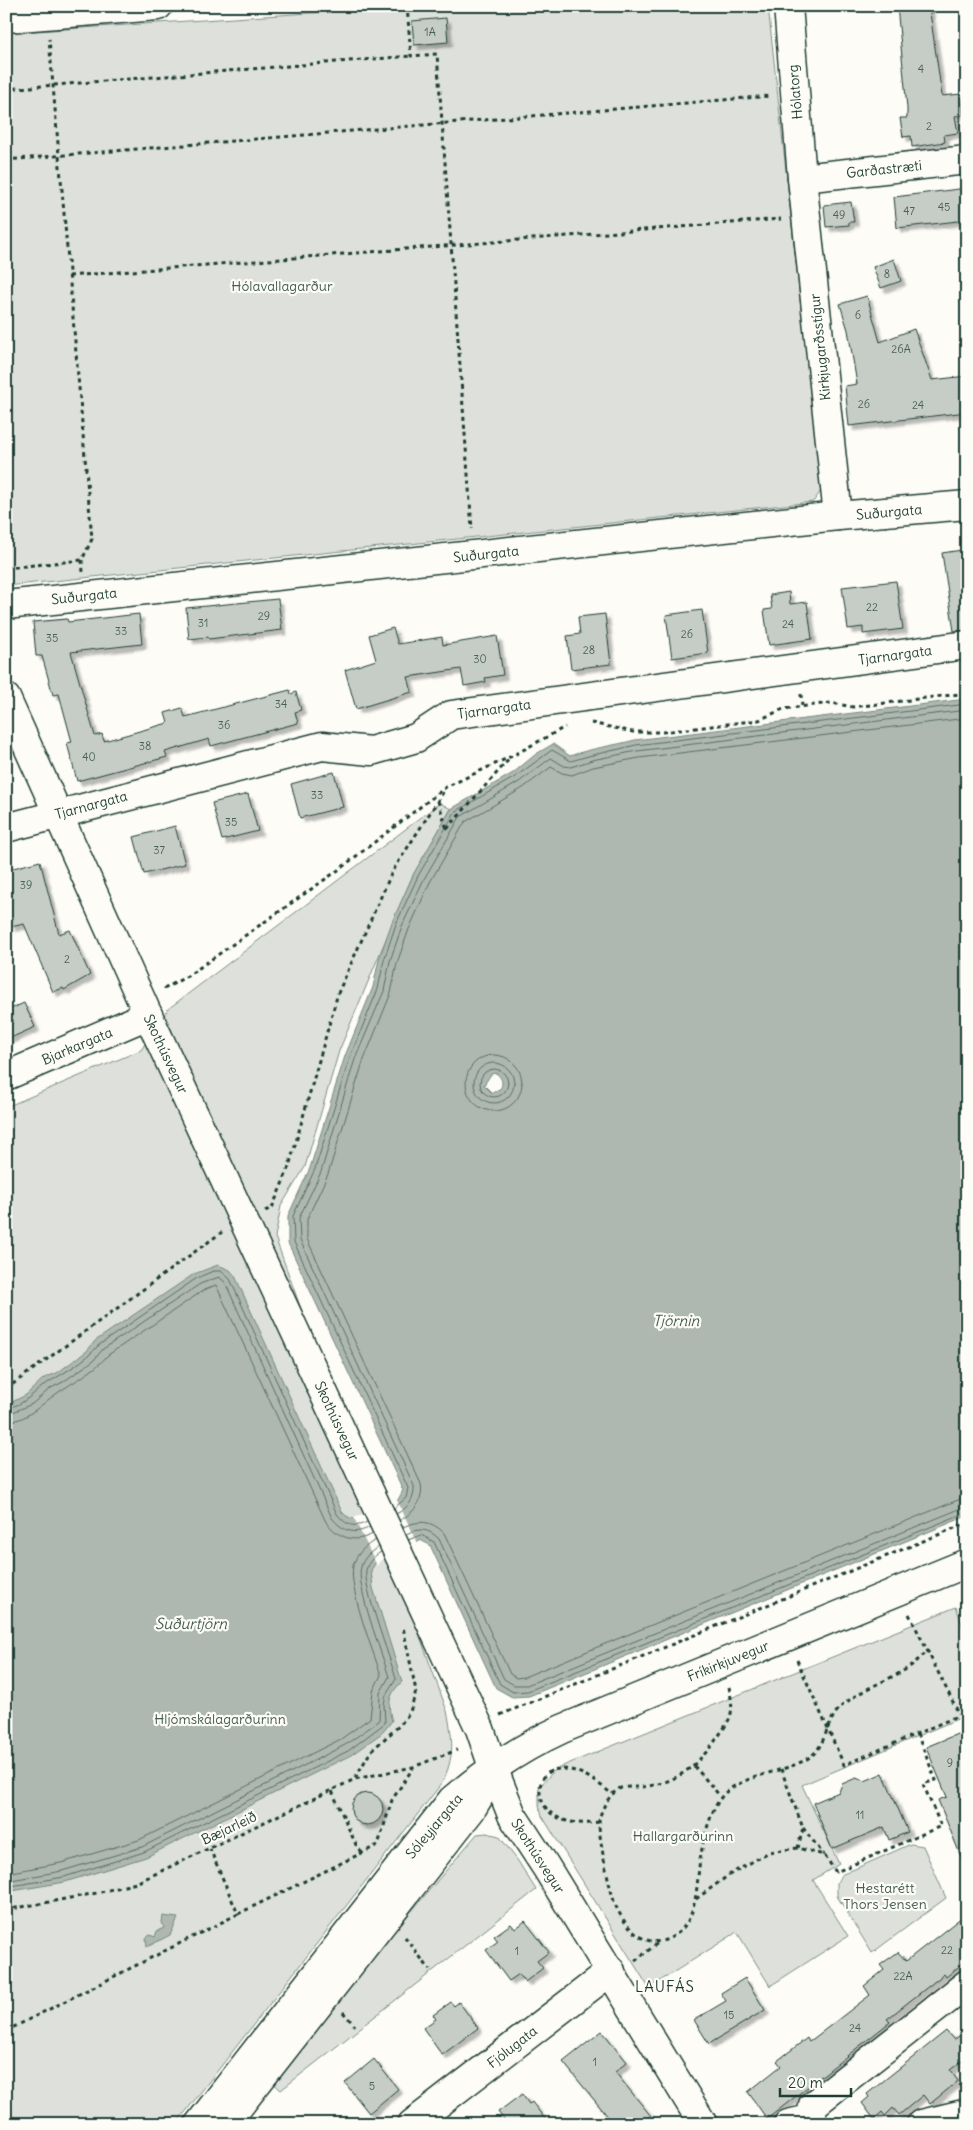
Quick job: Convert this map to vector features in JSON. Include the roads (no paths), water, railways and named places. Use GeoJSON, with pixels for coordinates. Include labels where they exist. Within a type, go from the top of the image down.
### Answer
{"type":"FeatureCollection","features":[{"type":"Feature","properties":{"kind":"street"},"geometry":{"type":"LineString","coordinates":[[6,18],[158,6]]}},
{"type":"Feature","properties":{"kind":"street","name":"Hólatorg"},"geometry":{"type":"LineString","coordinates":[[788,6],[802,178]]}},
{"type":"Feature","properties":{"kind":"street","name":"Garðastræti"},"geometry":{"type":"LineString","coordinates":[[802,178],[967,160]]}},
{"type":"Feature","properties":{"kind":"street","name":"Kirkjugarðsstígur"},"geometry":{"type":"LineString","coordinates":[[802,178],[838,516]]}},
{"type":"Feature","properties":{"kind":"street","name":"Suðurgata"},"geometry":{"type":"LineString","coordinates":[[6,605],[838,516],[967,505]]}},
{"type":"Feature","properties":{"kind":"street","name":"Tjarnargata"},"geometry":{"type":"LineString","coordinates":[[6,828],[322,746],[370,751],[416,738],[451,715],[967,645]]}},
{"type":"Feature","properties":{"kind":"street","name":"Skothúsvegur"},"geometry":{"type":"LineString","coordinates":[[6,698],[58,814],[152,1004],[373,1499],[480,1729],[494,1770],[519,1829],[546,1867],[703,2124]]}},
{"type":"Feature","properties":{"kind":"street","name":"Bjarkargata"},"geometry":{"type":"LineString","coordinates":[[6,1076],[152,1004]]}},
{"type":"Feature","properties":{"kind":"street","name":"Fríkirkjuvegur"},"geometry":{"type":"LineString","coordinates":[[494,1770],[534,1743],[562,1729],[967,1563]]}},
{"type":"Feature","properties":{"kind":"street","name":"Sóleyjargata"},"geometry":{"type":"LineString","coordinates":[[199,2124],[452,1800],[471,1784],[494,1770]]}},
{"type":"Feature","properties":{"kind":"street","name":"Sóleyjargata"},"geometry":{"type":"LineString","coordinates":[[224,2124],[471,1810],[494,1770]]}},
{"type":"Feature","properties":{"kind":"street","name":"Fjólugata"},"geometry":{"type":"LineString","coordinates":[[412,2124],[612,1974]]}},
{"type":"Feature","properties":{"kind":"street"},"geometry":{"type":"LineString","coordinates":[[804,2123],[813,2105],[967,1984]]}},
{"type":"Feature","properties":{"kind":"street"},"geometry":{"type":"LineString","coordinates":[[921,2124],[967,2113]]}},
{"type":"Feature","properties":{"kind":"water","name":"Tjörnin"},"geometry":{"type":"Polygon","coordinates":[[[967,699],[967,1516],[529,1696],[512,1697],[496,1688],[430,1545],[420,1540],[378,1559],[371,1570],[373,1588],[402,1682],[394,1690],[390,1700],[392,1721],[382,1733],[351,1755],[146,1857],[65,1882],[6,1892],[6,1405],[26,1395],[44,1378],[57,1373],[87,1351],[95,1341],[194,1274],[218,1265],[230,1270],[235,1276],[342,1512],[348,1517],[362,1518],[398,1500],[403,1490],[288,1243],[288,1216],[310,1168],[345,1056],[373,987],[379,959],[392,922],[414,873],[451,809],[513,773],[536,754],[553,744],[570,756],[635,740],[967,699]],[[496,1073],[491,1074],[484,1085],[492,1093],[501,1088],[502,1080],[496,1073]]]}},
{"type":"Feature","properties":{"kind":"water"},"geometry":{"type":"Polygon","coordinates":[[[163,1916],[178,1918],[170,1935],[147,1947],[146,1938],[150,1935],[155,1937],[157,1931],[164,1928],[163,1916]]]}},
{"type":"Feature","properties":{"kind":"district","name":"LAUFÁS"},"geometry":{"type":"Point","coordinates":[665,1987]}},
{"type":"Feature","properties":{"kind":"park label","name":"Hólavallagarður"},"geometry":{"type":"Point","coordinates":[282,286]}},
{"type":"Feature","properties":{"kind":"park label","name":"Hljómskálagarðurinn"},"geometry":{"type":"Point","coordinates":[220,1719]}},
{"type":"Feature","properties":{"kind":"park label","name":"Hallargarðurinn"},"geometry":{"type":"Point","coordinates":[683,1836]}},
{"type":"Feature","properties":{"kind":"park label","name":"Hestarétt Thors Jensen"},"geometry":{"type":"Point","coordinates":[885,1896]}},
{"type":"Feature","properties":{"kind":"water label","name":"Suðurtjörn"},"geometry":{"type":"Point","coordinates":[191,1624]}}]}
